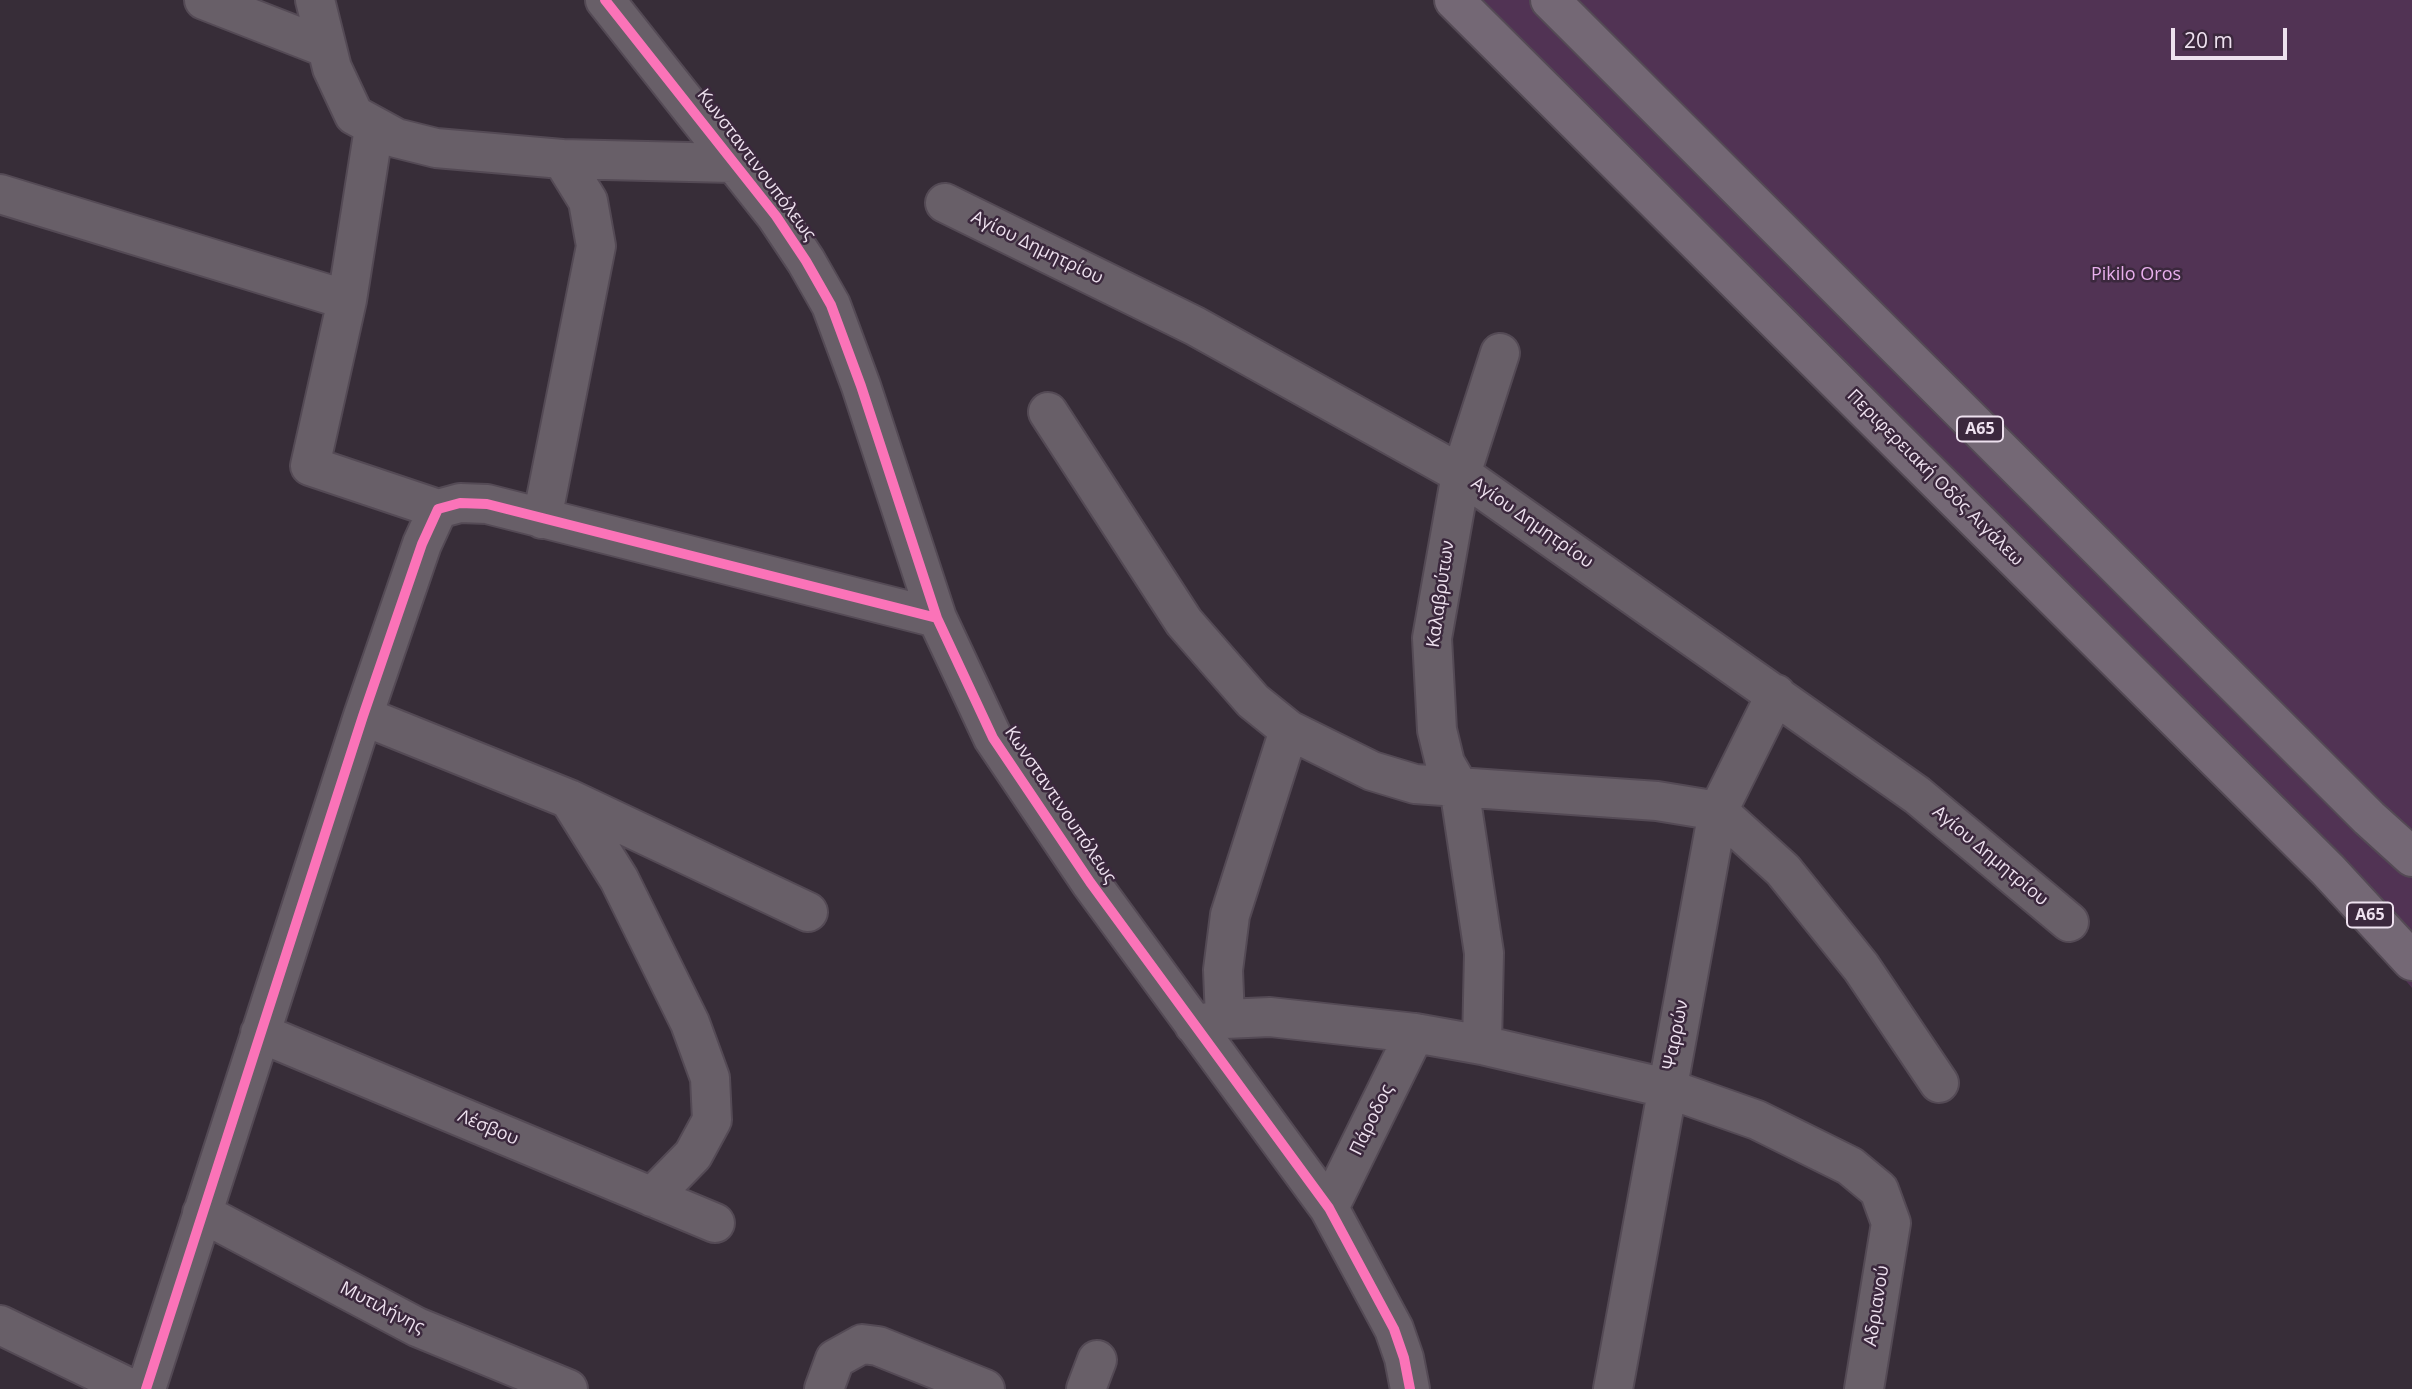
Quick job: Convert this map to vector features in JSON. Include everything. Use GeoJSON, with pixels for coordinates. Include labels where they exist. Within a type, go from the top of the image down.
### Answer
{"type":"FeatureCollection","features":[{"type":"Feature","properties":{"kind":"highway","name":"Περιφερειακή Οδός Αιγάλεω"},"geometry":{"type":"LineString","coordinates":[[1454,0],[2328,870],[2412,961]]}},
{"type":"Feature","properties":{"kind":"highway","name":"Α65"},"geometry":{"type":"LineString","coordinates":[[1550,0],[2349,798],[2412,857]]}},
{"type":"Feature","properties":{"kind":"street"},"geometry":{"type":"LineString","coordinates":[[204,0],[327,48]]}},
{"type":"Feature","properties":{"kind":"street"},"geometry":{"type":"LineString","coordinates":[[315,0],[332,68],[354,115],[396,138],[436,148],[562,159],[732,163]]}},
{"type":"Feature","properties":{"kind":"street","name":"Κωνσταντινουπόλεως"},"geometry":{"type":"LineString","coordinates":[[606,0],[776,216],[831,305],[893,479],[937,618],[993,738],[1090,883],[1210,1022],[1329,1208],[1394,1329],[1404,1358],[1410,1389]]}},
{"type":"Feature","properties":{"kind":"street"},"geometry":{"type":"LineString","coordinates":[[374,128],[347,300],[310,466],[438,509],[460,502],[487,504],[937,618]]}},
{"type":"Feature","properties":{"kind":"street"},"geometry":{"type":"LineString","coordinates":[[542,519],[596,246],[587,201],[562,159]]}},
{"type":"Feature","properties":{"kind":"street"},"geometry":{"type":"LineString","coordinates":[[0,194],[347,300]]}},
{"type":"Feature","properties":{"kind":"street","name":"Αγίου Δημητρίου"},"geometry":{"type":"LineString","coordinates":[[945,203],[1195,326],[1461,474],[1917,795],[2068,922]]}},
{"type":"Feature","properties":{"kind":"street","name":"Καλαβρύτων"},"geometry":{"type":"LineString","coordinates":[[1482,1045],[1484,953],[1459,786],[1445,763],[1437,730],[1432,638],[1461,474],[1500,353]]}},
{"type":"Feature","properties":{"kind":"street"},"geometry":{"type":"LineString","coordinates":[[1048,412],[1184,622],[1253,701],[1289,730],[1372,771],[1415,784],[1657,801],[1718,811],[1783,870],[1861,967],[1939,1083]]}},
{"type":"Feature","properties":{"kind":"street"},"geometry":{"type":"LineString","coordinates":[[146,1389],[363,716],[422,544],[438,509]]}},
{"type":"Feature","properties":{"kind":"street","name":"Ψαρρών"},"geometry":{"type":"LineString","coordinates":[[1613,1389],[1718,811],[1776,694]]}},
{"type":"Feature","properties":{"kind":"street"},"geometry":{"type":"LineString","coordinates":[[363,716],[569,799],[808,912]]}},
{"type":"Feature","properties":{"kind":"street"},"geometry":{"type":"LineString","coordinates":[[1289,730],[1230,915],[1223,970],[1210,1022],[1270,1017],[1415,1033],[1482,1045],[1666,1088]]}},
{"type":"Feature","properties":{"kind":"street"},"geometry":{"type":"LineString","coordinates":[[569,799],[619,879],[690,1023],[710,1078],[712,1120],[693,1156],[652,1196]]}},
{"type":"Feature","properties":{"kind":"street","name":"Λέσβου"},"geometry":{"type":"LineString","coordinates":[[260,1033],[715,1223]]}},
{"type":"Feature","properties":{"kind":"street","name":"Πάροδος"},"geometry":{"type":"LineString","coordinates":[[1329,1208],[1415,1033]]}},
{"type":"Feature","properties":{"kind":"street","name":"Αδριανού"},"geometry":{"type":"LineString","coordinates":[[1666,1088],[1757,1120],[1850,1166],[1879,1190],[1891,1223],[1864,1389]]}},
{"type":"Feature","properties":{"kind":"street","name":"Μυτιλήνης"},"geometry":{"type":"LineString","coordinates":[[202,1213],[417,1327],[568,1389]]}},
{"type":"Feature","properties":{"kind":"street"},"geometry":{"type":"LineString","coordinates":[[0,1325],[132,1389]]}},
{"type":"Feature","properties":{"kind":"street"},"geometry":{"type":"LineString","coordinates":[[824,1389],[835,1359],[862,1344],[878,1346],[985,1389]]}},
{"type":"Feature","properties":{"kind":"green space","name":"Pikilo Oros"},"geometry":{"type":"Polygon","coordinates":[[[1435,0],[2412,0],[2412,988],[2106,623],[1654,199],[1435,0]]]}},
{"type":"Feature","properties":{"kind":"cycle path"},"geometry":{"type":"LineString","coordinates":[[605,0],[776,216],[806,261],[831,305],[861,386],[937,618],[993,738],[1090,882],[1329,1208],[1394,1329],[1404,1358],[1410,1389]]}},
{"type":"Feature","properties":{"kind":"cycle path"},"geometry":{"type":"LineString","coordinates":[[146,1389],[363,716],[422,544],[438,509],[460,503],[487,504],[937,618]]}}]}
